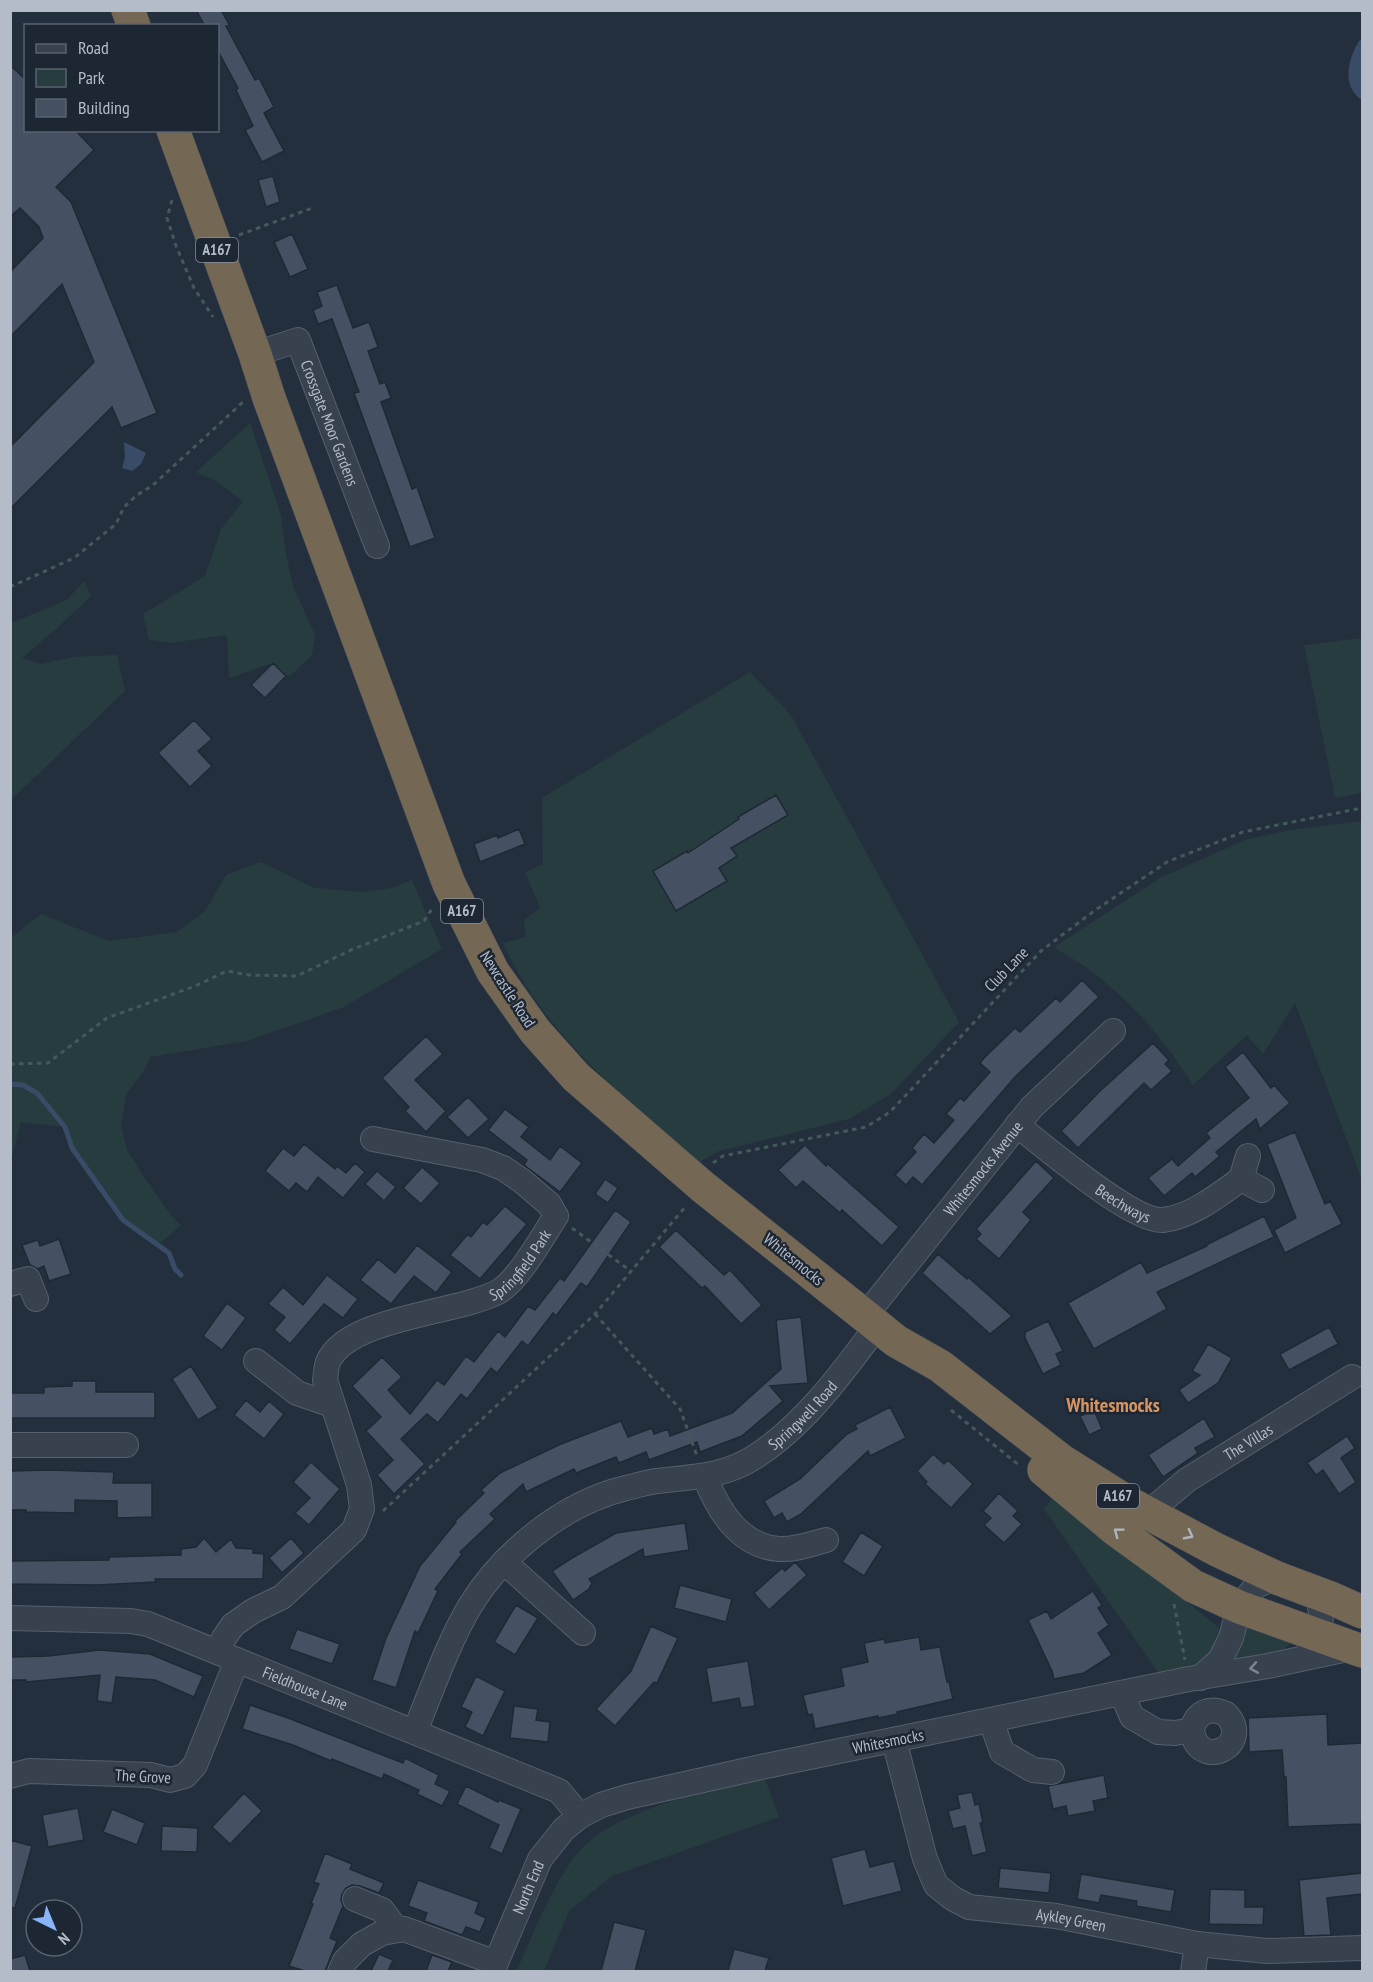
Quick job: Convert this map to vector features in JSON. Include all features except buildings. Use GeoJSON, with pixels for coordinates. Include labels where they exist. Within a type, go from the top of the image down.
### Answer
{"type":"FeatureCollection","features":[{"type":"Feature","properties":{"kind":"highway","name":"A167"},"geometry":{"type":"LineString","coordinates":[[174,132],[255,354]]}},
{"type":"Feature","properties":{"kind":"highway","name":"Newcastle Road"},"geometry":{"type":"LineString","coordinates":[[255,354],[273,409],[449,884],[493,972],[536,1031],[576,1077],[698,1182]]}},
{"type":"Feature","properties":{"kind":"highway","name":"Whitesmocks"},"geometry":{"type":"LineString","coordinates":[[698,1182],[879,1328],[935,1381],[1116,1530],[1192,1586],[1239,1607],[1306,1647],[1357,1649]]}},
{"type":"Feature","properties":{"kind":"highway","name":"Whitesmocks"},"geometry":{"type":"LineString","coordinates":[[879,1328],[940,1366],[1062,1461],[1148,1513],[1217,1550],[1277,1578],[1362,1612]]}},
{"type":"Feature","properties":{"kind":"street","name":"Crossgate Moor Gardens"},"geometry":{"type":"LineString","coordinates":[[255,354],[298,340],[377,546]]}},
{"type":"Feature","properties":{"kind":"street","name":"Whitesmocks Avenue"},"geometry":{"type":"LineString","coordinates":[[879,1328],[1017,1125],[1032,1107],[1113,1032]]}},
{"type":"Feature","properties":{"kind":"street","name":"Beechways"},"geometry":{"type":"LineString","coordinates":[[1017,1125],[1095,1186],[1146,1217],[1161,1220],[1174,1218],[1218,1196],[1252,1185],[1248,1156]]}},
{"type":"Feature","properties":{"kind":"street","name":"Springfield Park"},"geometry":{"type":"LineString","coordinates":[[354,1530],[362,1509],[359,1485],[325,1380],[328,1362],[348,1339],[373,1328],[469,1302],[499,1291],[516,1275],[556,1216],[549,1204],[503,1168],[482,1160],[374,1139]]}},
{"type":"Feature","properties":{"kind":"street"},"geometry":{"type":"LineString","coordinates":[[10,1284],[28,1279],[36,1299]]}},
{"type":"Feature","properties":{"kind":"street","name":"Springwell Road"},"geometry":{"type":"LineString","coordinates":[[415,1731],[465,1616],[475,1599],[504,1562],[525,1541],[554,1521],[592,1501],[622,1489],[655,1481],[705,1477],[752,1459],[784,1435],[827,1390],[879,1328]]}},
{"type":"Feature","properties":{"kind":"street"},"geometry":{"type":"LineString","coordinates":[[256,1361],[297,1393],[332,1405]]}},
{"type":"Feature","properties":{"kind":"street","name":"The Villas"},"geometry":{"type":"LineString","coordinates":[[1148,1513],[1187,1480],[1352,1377]]}},
{"type":"Feature","properties":{"kind":"street"},"geometry":{"type":"LineString","coordinates":[[10,1445],[126,1445]]}},
{"type":"Feature","properties":{"kind":"street"},"geometry":{"type":"LineString","coordinates":[[705,1477],[725,1517],[741,1534],[778,1549],[798,1548],[826,1540]]}},
{"type":"Feature","properties":{"kind":"street"},"geometry":{"type":"LineString","coordinates":[[228,1656],[224,1638],[233,1625],[253,1611],[282,1597],[354,1530]]}},
{"type":"Feature","properties":{"kind":"street"},"geometry":{"type":"LineString","coordinates":[[504,1562],[583,1633]]}},
{"type":"Feature","properties":{"kind":"street"},"geometry":{"type":"LineString","coordinates":[[1194,1678],[1220,1660],[1231,1638],[1239,1607],[1257,1585],[1277,1578]]}},
{"type":"Feature","properties":{"kind":"street"},"geometry":{"type":"LineString","coordinates":[[1306,1647],[1322,1621],[1318,1598],[1312,1591]]}},
{"type":"Feature","properties":{"kind":"street","name":"Fieldhouse Lane"},"geometry":{"type":"LineString","coordinates":[[10,1618],[131,1621],[148,1624],[559,1791],[580,1816]]}},
{"type":"Feature","properties":{"kind":"street","name":"Whitesmocks"},"geometry":{"type":"LineString","coordinates":[[580,1816],[601,1805],[627,1797],[761,1767],[1194,1678],[1268,1666],[1306,1647]]}},
{"type":"Feature","properties":{"kind":"street","name":"The Grove"},"geometry":{"type":"LineString","coordinates":[[10,1776],[29,1771],[151,1775],[170,1780],[185,1776],[195,1765],[228,1656]]}},
{"type":"Feature","properties":{"kind":"street"},"geometry":{"type":"LineString","coordinates":[[1122,1694],[1132,1717],[1158,1732],[1175,1733],[1192,1730]]}},
{"type":"Feature","properties":{"kind":"street"},"geometry":{"type":"LineString","coordinates":[[991,1720],[1002,1752],[1033,1770],[1052,1772]]}},
{"type":"Feature","properties":{"kind":"street","name":"Aykley Green"},"geometry":{"type":"LineString","coordinates":[[894,1740],[925,1859],[936,1885],[952,1898],[969,1907],[1056,1916],[1197,1944],[1268,1951],[1362,1948]]}},
{"type":"Feature","properties":{"kind":"street","name":"North End"},"geometry":{"type":"LineString","coordinates":[[494,1967],[540,1860],[558,1836],[580,1816]]}},
{"type":"Feature","properties":{"kind":"street"},"geometry":{"type":"LineString","coordinates":[[355,1899],[382,1910],[397,1930]]}},
{"type":"Feature","properties":{"kind":"street"},"geometry":{"type":"LineString","coordinates":[[340,1971],[345,1961],[362,1944],[382,1933],[404,1929],[494,1967]]}},
{"type":"Feature","properties":{"kind":"street"},"geometry":{"type":"LineString","coordinates":[[1193,1971],[1197,1944]]}},
{"type":"Feature","properties":{"kind":"path"},"geometry":{"type":"LineString","coordinates":[[174,196],[167,218],[176,246],[194,288],[219,326]]}},
{"type":"Feature","properties":{"kind":"path"},"geometry":{"type":"LineString","coordinates":[[215,244],[315,207]]}},
{"type":"Feature","properties":{"kind":"path"},"geometry":{"type":"LineString","coordinates":[[10,587],[74,558],[116,524],[124,507],[130,501],[152,486],[243,402]]}},
{"type":"Feature","properties":{"kind":"path","name":"Club Lane"},"geometry":{"type":"LineString","coordinates":[[354,1530],[380,1514],[595,1314],[632,1272],[698,1182],[723,1156],[866,1127],[890,1112],[1041,951],[1094,911],[1167,862],[1243,832],[1362,808]]}},
{"type":"Feature","properties":{"kind":"path"},"geometry":{"type":"LineString","coordinates":[[10,1064],[48,1063],[107,1018],[193,987],[227,971],[249,975],[297,976],[351,950],[424,921],[436,903]]}},
{"type":"Feature","properties":{"kind":"path"},"geometry":{"type":"LineString","coordinates":[[556,1216],[632,1272]]}},
{"type":"Feature","properties":{"kind":"path"},"geometry":{"type":"LineString","coordinates":[[595,1314],[680,1409],[705,1477]]}},
{"type":"Feature","properties":{"kind":"path"},"geometry":{"type":"LineString","coordinates":[[945,1404],[1028,1473]]}},
{"type":"Feature","properties":{"kind":"path"},"geometry":{"type":"LineString","coordinates":[[1174,1601],[1194,1678]]}},
{"type":"Feature","properties":{"kind":"green space"},"geometry":{"type":"Polygon","coordinates":[[[250,423],[281,515],[293,586],[315,635],[312,655],[291,675],[286,676],[273,663],[229,678],[227,635],[170,643],[149,640],[143,614],[205,576],[221,529],[243,501],[214,480],[196,472],[250,423]]]}},
{"type":"Feature","properties":{"kind":"green space"},"geometry":{"type":"Polygon","coordinates":[[[84,581],[91,596],[22,658],[40,664],[74,657],[117,655],[125,691],[11,800],[11,623],[67,600],[84,581]]]}},
{"type":"Feature","properties":{"kind":"green space"},"geometry":{"type":"Polygon","coordinates":[[[1362,638],[1362,793],[1335,798],[1304,645],[1362,638]]]}},
{"type":"Feature","properties":{"kind":"green space"},"geometry":{"type":"Polygon","coordinates":[[[750,672],[791,715],[959,1022],[891,1094],[849,1119],[719,1151],[697,1163],[615,1089],[563,1035],[540,1007],[503,943],[526,937],[524,920],[540,908],[525,872],[543,864],[542,798],[750,672]]]}},
{"type":"Feature","properties":{"kind":"green space"},"geometry":{"type":"Polygon","coordinates":[[[1362,821],[1362,1180],[1295,1003],[1263,1054],[1247,1035],[1193,1085],[1162,1041],[1127,1002],[1095,974],[1054,947],[1162,877],[1245,840],[1290,830],[1362,821]]]}},
{"type":"Feature","properties":{"kind":"green space"},"geometry":{"type":"Polygon","coordinates":[[[261,862],[315,888],[362,892],[392,888],[412,880],[442,949],[344,1007],[247,1041],[150,1057],[145,1069],[126,1095],[121,1126],[127,1150],[171,1215],[181,1225],[158,1245],[123,1220],[72,1148],[65,1127],[21,1122],[11,1160],[11,935],[13,936],[41,914],[109,941],[177,932],[205,911],[226,875],[261,862]]]}},
{"type":"Feature","properties":{"kind":"green space"},"geometry":{"type":"Polygon","coordinates":[[[1055,1495],[1224,1632],[1205,1663],[1160,1675],[1044,1509],[1055,1495]]]}},
{"type":"Feature","properties":{"kind":"green space"},"geometry":{"type":"Polygon","coordinates":[[[1247,1626],[1293,1638],[1290,1644],[1276,1653],[1232,1663],[1247,1626]]]}},
{"type":"Feature","properties":{"kind":"green space"},"geometry":{"type":"Polygon","coordinates":[[[764,1776],[779,1817],[612,1876],[569,1911],[544,1971],[516,1972],[538,1922],[565,1870],[586,1844],[603,1831],[646,1810],[695,1794],[764,1776]]]}},
{"type":"Feature","properties":{"kind":"water"},"geometry":{"type":"Polygon","coordinates":[[[1362,40],[1362,100],[1351,88],[1348,72],[1355,48],[1362,40]]]}},
{"type":"Feature","properties":{"kind":"water"},"geometry":{"type":"Polygon","coordinates":[[[124,442],[146,453],[141,464],[132,471],[122,468],[125,457],[124,442]]]}},
{"type":"Feature","properties":{"kind":"waterway"},"geometry":{"type":"LineString","coordinates":[[10,1084],[23,1085],[37,1093],[65,1127],[72,1148],[123,1220],[169,1253],[175,1269],[181,1275]]}},
{"type":"Feature","properties":{"kind":"district","name":"Whitesmocks"},"geometry":{"type":"Point","coordinates":[1113,1405]}}]}
